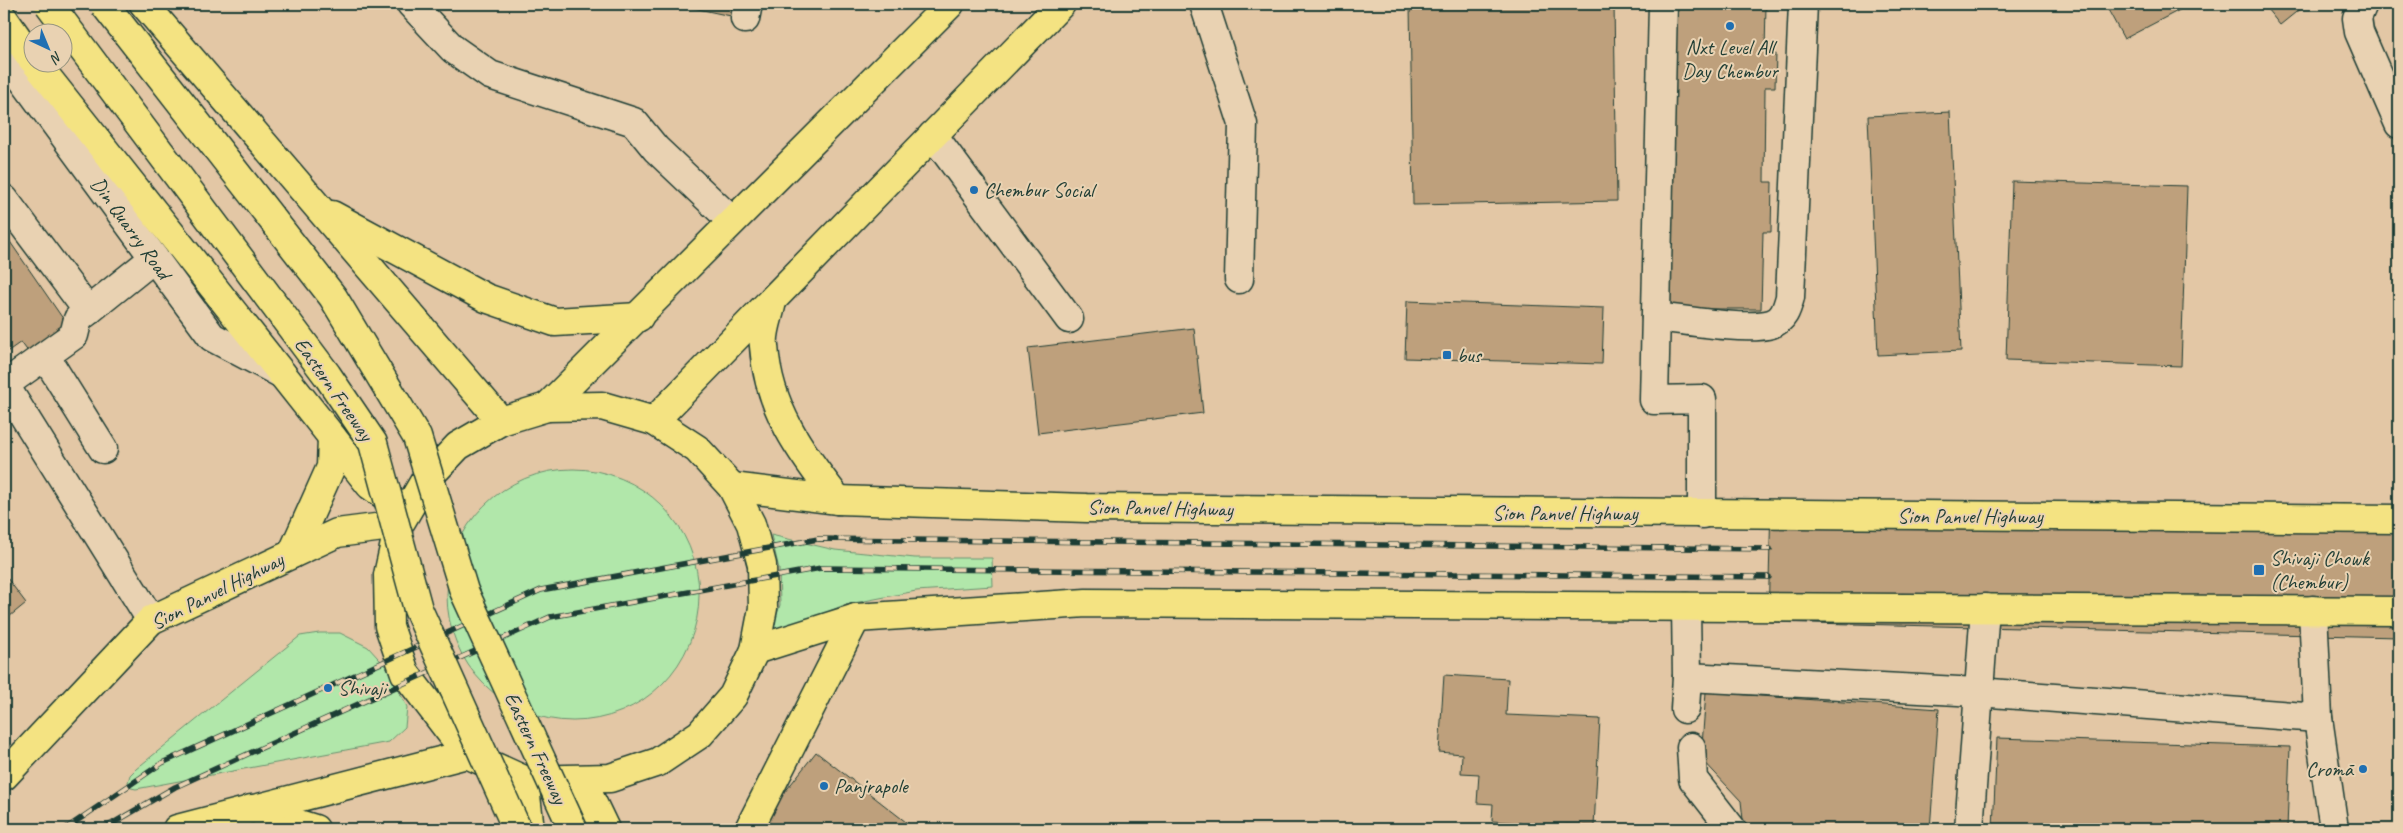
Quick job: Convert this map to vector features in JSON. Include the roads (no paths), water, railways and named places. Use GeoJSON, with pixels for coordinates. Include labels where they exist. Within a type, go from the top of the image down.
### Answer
{"type":"FeatureCollection","features":[{"type":"Feature","properties":{"kind":"main road","name":"Eastern Freeway"},"geometry":{"type":"LineString","coordinates":[[48,4],[327,375],[373,443],[418,609],[517,829]]}},
{"type":"Feature","properties":{"kind":"main road","name":"Eastern Freeway"},"geometry":{"type":"LineString","coordinates":[[104,4],[332,296],[416,437],[464,590],[573,829]]}},
{"type":"Feature","properties":{"kind":"main road"},"geometry":{"type":"LineString","coordinates":[[144,4],[500,421]]}},
{"type":"Feature","properties":{"kind":"main road"},"geometry":{"type":"LineString","coordinates":[[547,407],[950,4]]}},
{"type":"Feature","properties":{"kind":"main road"},"geometry":{"type":"LineString","coordinates":[[654,422],[1061,4]]}},
{"type":"Feature","properties":{"kind":"main road"},"geometry":{"type":"LineString","coordinates":[[4,20],[22,45]]}},
{"type":"Feature","properties":{"kind":"main road"},"geometry":{"type":"LineString","coordinates":[[43,72],[370,485],[403,518]]}},
{"type":"Feature","properties":{"kind":"main road"},"geometry":{"type":"LineString","coordinates":[[318,207],[486,298],[555,322],[639,317]]}},
{"type":"Feature","properties":{"kind":"main road"},"geometry":{"type":"LineString","coordinates":[[772,301],[763,345],[775,404],[803,455],[838,500]]}},
{"type":"Feature","properties":{"kind":"main road"},"geometry":{"type":"LineString","coordinates":[[602,406],[654,422],[697,449],[732,487],[751,524],[762,566],[763,608],[755,650],[733,696],[700,734],[658,762],[610,778],[582,781],[524,780],[467,754],[405,674],[389,626],[388,575],[403,518],[424,482],[458,446],[500,421],[547,407],[602,406]]}},
{"type":"Feature","properties":{"kind":"main road"},"geometry":{"type":"LineString","coordinates":[[292,554],[331,467],[332,437]]}},
{"type":"Feature","properties":{"kind":"main road","name":"Sion Panvel Highway"},"geometry":{"type":"LineString","coordinates":[[732,487],[838,500],[1087,508],[2399,518]]}},
{"type":"Feature","properties":{"kind":"main road","name":"Sion Panvel Highway"},"geometry":{"type":"LineString","coordinates":[[4,776],[150,620],[337,533],[403,518]]}},
{"type":"Feature","properties":{"kind":"main road"},"geometry":{"type":"LineString","coordinates":[[755,650],[856,618],[1086,602],[2399,610]]}},
{"type":"Feature","properties":{"kind":"main road"},"geometry":{"type":"LineString","coordinates":[[750,829],[856,618]]}},
{"type":"Feature","properties":{"kind":"main road"},"geometry":{"type":"LineString","coordinates":[[177,829],[467,754]]}},
{"type":"Feature","properties":{"kind":"main road"},"geometry":{"type":"LineString","coordinates":[[524,780],[530,829]]}},
{"type":"Feature","properties":{"kind":"main road"},"geometry":{"type":"LineString","coordinates":[[582,781],[605,829]]}},
{"type":"Feature","properties":{"kind":"main road"},"geometry":{"type":"LineString","coordinates":[[252,809],[315,829]]}},
{"type":"Feature","properties":{"kind":"street"},"geometry":{"type":"LineString","coordinates":[[412,4],[453,49],[490,75],[634,122],[656,149],[732,221]]}},
{"type":"Feature","properties":{"kind":"street"},"geometry":{"type":"LineString","coordinates":[[1204,4],[1243,124],[1239,279]]}},
{"type":"Feature","properties":{"kind":"street"},"geometry":{"type":"LineString","coordinates":[[1663,4],[1654,400],[1702,399],[1702,514]]}},
{"type":"Feature","properties":{"kind":"street"},"geometry":{"type":"LineString","coordinates":[[1656,317],[1748,326],[1772,324],[1786,312],[1790,297],[1803,4]]}},
{"type":"Feature","properties":{"kind":"street"},"geometry":{"type":"LineString","coordinates":[[2362,4],[2357,18],[2358,32],[2399,124]]}},
{"type":"Feature","properties":{"kind":"street","name":"Din Quarry Road"},"geometry":{"type":"LineString","coordinates":[[4,54],[212,337],[282,374]]}},
{"type":"Feature","properties":{"kind":"street"},"geometry":{"type":"LineString","coordinates":[[933,135],[1069,319]]}},
{"type":"Feature","properties":{"kind":"street"},"geometry":{"type":"LineString","coordinates":[[4,199],[88,311]]}},
{"type":"Feature","properties":{"kind":"street"},"geometry":{"type":"LineString","coordinates":[[150,620],[4,384],[74,335],[78,319],[154,258]]}},
{"type":"Feature","properties":{"kind":"street"},"geometry":{"type":"LineString","coordinates":[[45,356],[103,449]]}},
{"type":"Feature","properties":{"kind":"street"},"geometry":{"type":"LineString","coordinates":[[1685,709],[1686,607]]}},
{"type":"Feature","properties":{"kind":"street"},"geometry":{"type":"LineString","coordinates":[[1969,829],[1985,608]]}},
{"type":"Feature","properties":{"kind":"street"},"geometry":{"type":"LineString","coordinates":[[2313,610],[2318,718],[2334,829]]}},
{"type":"Feature","properties":{"kind":"street"},"geometry":{"type":"LineString","coordinates":[[1686,678],[1978,692],[2318,718]]}},
{"type":"Feature","properties":{"kind":"street"},"geometry":{"type":"LineString","coordinates":[[1691,746],[1693,779],[1732,829]]}},
{"type":"Feature","properties":{"kind":"railway"},"geometry":{"type":"LineString","coordinates":[[65,829],[162,763],[541,590],[818,539],[1770,549]]}},
{"type":"Feature","properties":{"kind":"railway"},"geometry":{"type":"LineString","coordinates":[[103,829],[175,787],[550,617],[821,568],[1769,577]]}},
{"type":"Feature","properties":{"kind":"place","name":"Nxt Level All Day Chembur"},"geometry":{"type":"Point","coordinates":[1730,26]}},
{"type":"Feature","properties":{"kind":"place","name":"Chembur Social"},"geometry":{"type":"Point","coordinates":[974,190]}},
{"type":"Feature","properties":{"kind":"place","name":"bus"},"geometry":{"type":"Point","coordinates":[1447,355]}},
{"type":"Feature","properties":{"kind":"place","name":"Shivaji Chowk (Chembur)"},"geometry":{"type":"Point","coordinates":[2259,570]}},
{"type":"Feature","properties":{"kind":"place","name":"Shivaji"},"geometry":{"type":"Point","coordinates":[328,688]}},
{"type":"Feature","properties":{"kind":"place","name":"Cromā"},"geometry":{"type":"Point","coordinates":[2363,769]}},
{"type":"Feature","properties":{"kind":"place","name":"Panjrapole"},"geometry":{"type":"Point","coordinates":[824,786]}}]}
